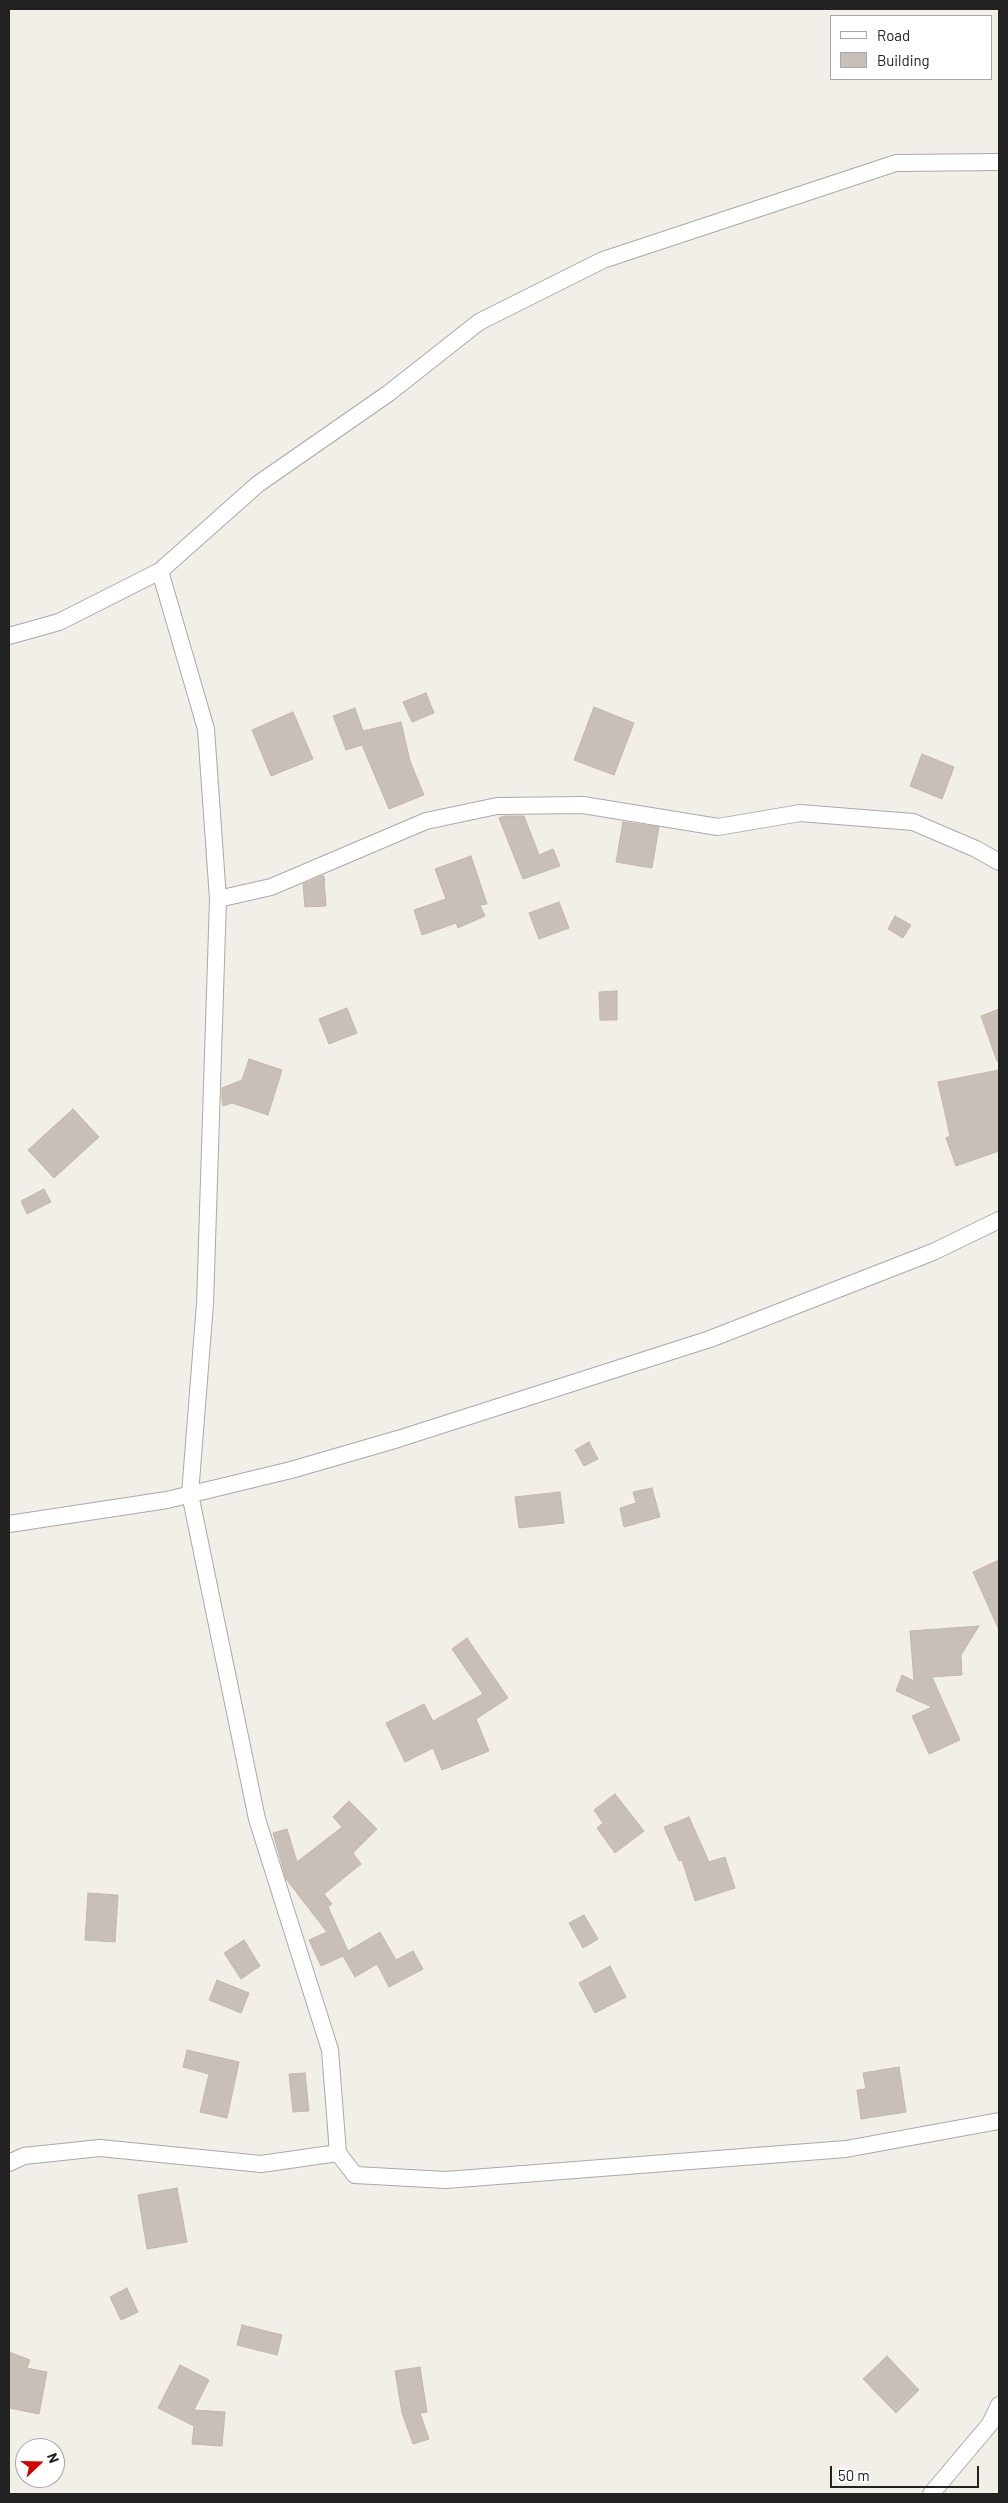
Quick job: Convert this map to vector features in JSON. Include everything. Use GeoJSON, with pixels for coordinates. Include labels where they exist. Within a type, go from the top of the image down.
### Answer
{"type":"FeatureCollection","features":[{"type":"Feature","properties":{"kind":"street"},"geometry":{"type":"LineString","coordinates":[[9,636],[59,622],[160,571],[258,484],[389,393],[479,322],[603,260],[896,163],[999,162]]}},
{"type":"Feature","properties":{"kind":"street"},"geometry":{"type":"LineString","coordinates":[[160,571],[206,729],[218,899],[205,1304],[190,1494],[257,1819],[330,2050],[338,2153],[355,2175],[446,2180],[846,2149],[999,2120]]}},
{"type":"Feature","properties":{"kind":"street"},"geometry":{"type":"LineString","coordinates":[[218,899],[271,887],[426,821],[497,806],[583,805],[718,827],[800,812],[913,822],[976,849],[999,862]]}},
{"type":"Feature","properties":{"kind":"street"},"geometry":{"type":"LineString","coordinates":[[9,1524],[190,1494],[291,1470],[362,1449],[710,1339],[933,1252],[999,1220]]}},
{"type":"Feature","properties":{"kind":"street"},"geometry":{"type":"LineString","coordinates":[[9,2162],[24,2156],[100,2148],[261,2164],[338,2153]]}},
{"type":"Feature","properties":{"kind":"street"},"geometry":{"type":"LineString","coordinates":[[931,2494],[990,2424],[999,2405]]}},
{"type":"Feature","properties":{"kind":"building"},"geometry":{"type":"Polygon","coordinates":[[[426,693],[434,713],[412,722],[403,702],[426,693]]]}},
{"type":"Feature","properties":{"kind":"building"},"geometry":{"type":"Polygon","coordinates":[[[594,707],[634,723],[614,775],[574,760],[594,707]]]}},
{"type":"Feature","properties":{"kind":"building"},"geometry":{"type":"Polygon","coordinates":[[[355,708],[363,731],[401,722],[410,761],[424,795],[389,809],[362,745],[346,750],[333,716],[355,708]]]}},
{"type":"Feature","properties":{"kind":"building"},"geometry":{"type":"Polygon","coordinates":[[[293,712],[313,759],[271,776],[252,730],[293,712]]]}},
{"type":"Feature","properties":{"kind":"building"},"geometry":{"type":"Polygon","coordinates":[[[922,754],[954,767],[942,799],[910,786],[922,754]]]}},
{"type":"Feature","properties":{"kind":"building"},"geometry":{"type":"Polygon","coordinates":[[[504,816],[524,816],[539,855],[553,849],[560,866],[523,879],[499,818],[504,816]]]}},
{"type":"Feature","properties":{"kind":"building"},"geometry":{"type":"Polygon","coordinates":[[[623,822],[659,827],[652,868],[616,862],[623,822]]]}},
{"type":"Feature","properties":{"kind":"building"},"geometry":{"type":"Polygon","coordinates":[[[471,856],[487,904],[480,905],[485,916],[458,928],[456,923],[422,935],[414,910],[446,899],[435,869],[471,856]]]}},
{"type":"Feature","properties":{"kind":"building"},"geometry":{"type":"Polygon","coordinates":[[[324,876],[326,906],[305,907],[303,884],[324,876]]]}},
{"type":"Feature","properties":{"kind":"building"},"geometry":{"type":"Polygon","coordinates":[[[559,902],[569,928],[539,939],[529,913],[559,902]]]}},
{"type":"Feature","properties":{"kind":"building"},"geometry":{"type":"Polygon","coordinates":[[[895,916],[911,925],[903,938],[888,929],[895,916]]]}},
{"type":"Feature","properties":{"kind":"building"},"geometry":{"type":"Polygon","coordinates":[[[617,991],[617,1020],[600,1020],[599,992],[617,991]]]}},
{"type":"Feature","properties":{"kind":"building"},"geometry":{"type":"Polygon","coordinates":[[[347,1008],[357,1033],[329,1044],[319,1019],[347,1008]]]}},
{"type":"Feature","properties":{"kind":"building"},"geometry":{"type":"Polygon","coordinates":[[[999,1009],[999,1061],[997,1061],[981,1016],[999,1009]]]}},
{"type":"Feature","properties":{"kind":"building"},"geometry":{"type":"Polygon","coordinates":[[[249,1059],[282,1070],[268,1115],[232,1103],[223,1106],[222,1088],[242,1080],[249,1059]]]}},
{"type":"Feature","properties":{"kind":"building"},"geometry":{"type":"Polygon","coordinates":[[[999,1070],[999,1151],[956,1166],[946,1138],[950,1136],[938,1082],[999,1070]]]}},
{"type":"Feature","properties":{"kind":"building"},"geometry":{"type":"Polygon","coordinates":[[[73,1109],[99,1137],[54,1178],[28,1150],[73,1109]]]}},
{"type":"Feature","properties":{"kind":"building"},"geometry":{"type":"Polygon","coordinates":[[[44,1189],[51,1202],[27,1214],[21,1201],[44,1189]]]}},
{"type":"Feature","properties":{"kind":"building"},"geometry":{"type":"Polygon","coordinates":[[[589,1442],[598,1459],[584,1466],[575,1450],[589,1442]]]}},
{"type":"Feature","properties":{"kind":"building"},"geometry":{"type":"Polygon","coordinates":[[[652,1488],[660,1517],[624,1527],[620,1508],[636,1503],[633,1492],[652,1488]]]}},
{"type":"Feature","properties":{"kind":"building"},"geometry":{"type":"Polygon","coordinates":[[[560,1492],[564,1523],[519,1528],[515,1497],[560,1492]]]}},
{"type":"Feature","properties":{"kind":"building"},"geometry":{"type":"Polygon","coordinates":[[[999,1560],[999,1630],[973,1572],[999,1560]]]}},
{"type":"Feature","properties":{"kind":"building"},"geometry":{"type":"Polygon","coordinates":[[[979,1626],[961,1655],[962,1675],[932,1677],[960,1740],[929,1754],[912,1716],[932,1707],[896,1691],[902,1675],[914,1681],[910,1631],[979,1626]]]}},
{"type":"Feature","properties":{"kind":"building"},"geometry":{"type":"Polygon","coordinates":[[[467,1638],[508,1698],[476,1719],[489,1751],[442,1770],[433,1748],[405,1762],[386,1723],[424,1704],[433,1721],[483,1694],[452,1649],[467,1638]]]}},
{"type":"Feature","properties":{"kind":"building"},"geometry":{"type":"Polygon","coordinates":[[[615,1794],[644,1831],[615,1853],[597,1828],[603,1823],[594,1810],[615,1794]]]}},
{"type":"Feature","properties":{"kind":"building"},"geometry":{"type":"Polygon","coordinates":[[[349,1801],[377,1829],[353,1853],[361,1864],[324,1894],[332,1904],[328,1907],[348,1951],[380,1932],[396,1960],[413,1951],[423,1969],[389,1987],[377,1964],[355,1977],[343,1956],[321,1966],[309,1940],[327,1932],[286,1879],[273,1833],[287,1829],[297,1862],[342,1827],[333,1817],[349,1801]]]}},
{"type":"Feature","properties":{"kind":"building"},"geometry":{"type":"Polygon","coordinates":[[[689,1817],[709,1862],[725,1857],[735,1888],[695,1901],[682,1860],[679,1861],[664,1827],[689,1817]]]}},
{"type":"Feature","properties":{"kind":"building"},"geometry":{"type":"Polygon","coordinates":[[[88,1893],[118,1895],[115,1942],[85,1940],[88,1893]]]}},
{"type":"Feature","properties":{"kind":"building"},"geometry":{"type":"Polygon","coordinates":[[[584,1915],[598,1939],[583,1948],[569,1923],[584,1915]]]}},
{"type":"Feature","properties":{"kind":"building"},"geometry":{"type":"Polygon","coordinates":[[[244,1940],[260,1966],[241,1979],[224,1953],[244,1940]]]}},
{"type":"Feature","properties":{"kind":"building"},"geometry":{"type":"Polygon","coordinates":[[[610,1966],[626,1997],[595,2013],[579,1983],[610,1966]]]}},
{"type":"Feature","properties":{"kind":"building"},"geometry":{"type":"Polygon","coordinates":[[[217,1980],[249,1993],[241,2013],[209,2000],[217,1980]]]}},
{"type":"Feature","properties":{"kind":"building"},"geometry":{"type":"Polygon","coordinates":[[[187,2050],[239,2062],[227,2118],[200,2112],[209,2074],[183,2067],[187,2050]]]}},
{"type":"Feature","properties":{"kind":"building"},"geometry":{"type":"Polygon","coordinates":[[[899,2067],[906,2112],[861,2119],[857,2090],[866,2089],[863,2073],[899,2067]]]}},
{"type":"Feature","properties":{"kind":"building"},"geometry":{"type":"Polygon","coordinates":[[[305,2073],[309,2111],[293,2112],[289,2074],[305,2073]]]}},
{"type":"Feature","properties":{"kind":"building"},"geometry":{"type":"Polygon","coordinates":[[[177,2188],[187,2242],[147,2249],[138,2195],[177,2188]]]}},
{"type":"Feature","properties":{"kind":"building"},"geometry":{"type":"Polygon","coordinates":[[[127,2288],[138,2312],[121,2320],[110,2297],[127,2288]]]}},
{"type":"Feature","properties":{"kind":"building"},"geometry":{"type":"Polygon","coordinates":[[[242,2325],[282,2335],[277,2355],[237,2345],[242,2325]]]}},
{"type":"Feature","properties":{"kind":"building"},"geometry":{"type":"Polygon","coordinates":[[[9,2352],[30,2360],[27,2368],[47,2372],[39,2414],[9,2408],[9,2352]]]}},
{"type":"Feature","properties":{"kind":"building"},"geometry":{"type":"Polygon","coordinates":[[[887,2356],[919,2390],[896,2413],[863,2379],[887,2356]]]}},
{"type":"Feature","properties":{"kind":"building"},"geometry":{"type":"Polygon","coordinates":[[[180,2365],[209,2380],[194,2410],[225,2412],[222,2446],[192,2444],[194,2426],[158,2408],[180,2365]]]}},
{"type":"Feature","properties":{"kind":"building"},"geometry":{"type":"Polygon","coordinates":[[[420,2367],[427,2412],[420,2413],[429,2439],[413,2444],[402,2413],[395,2371],[420,2367]]]}}]}
